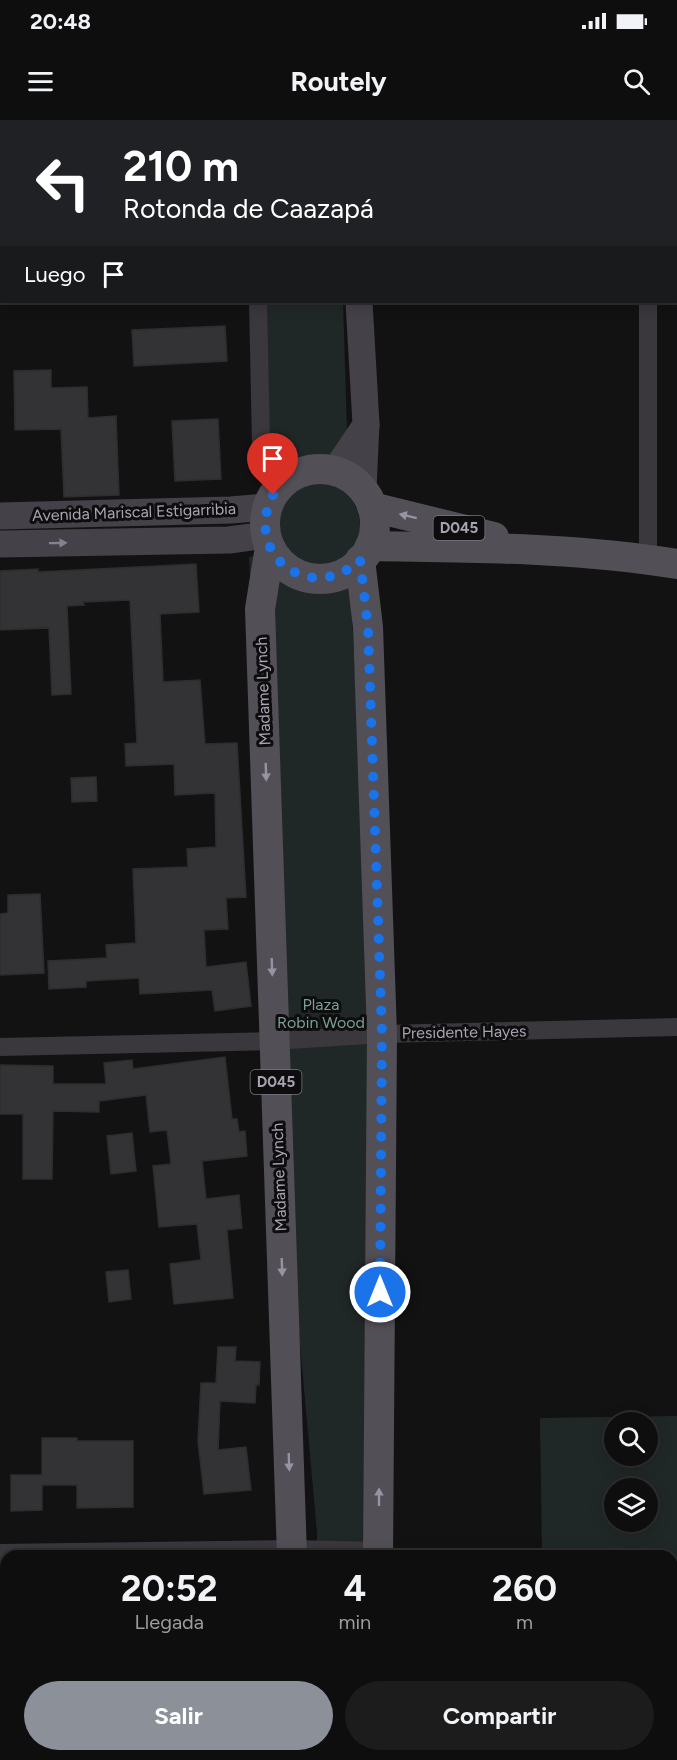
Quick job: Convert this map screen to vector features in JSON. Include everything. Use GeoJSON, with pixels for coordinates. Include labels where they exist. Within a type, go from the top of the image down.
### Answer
{"type":"FeatureCollection","features":[{"type":"Feature","properties":{"kind":"main road"},"geometry":{"type":"LineString","coordinates":[[359,303],[366,424],[367,498],[374,526],[365,553],[382,1034],[378,1550]]}},
{"type":"Feature","properties":{"kind":"main road"},"geometry":{"type":"LineString","coordinates":[[365,553],[342,574],[331,578],[311,579],[302,576],[285,567],[274,511],[311,469],[335,471],[366,424]]}},
{"type":"Feature","properties":{"kind":"main road","name":"D045"},"geometry":{"type":"LineString","coordinates":[[335,471],[355,481],[367,498],[546,549]]}},
{"type":"Feature","properties":{"kind":"main road","name":"Avenida Mariscal Estigarribia"},"geometry":{"type":"LineString","coordinates":[[0,516],[274,511]]}},
{"type":"Feature","properties":{"kind":"main road","name":"Avenida Mariscal Estigarribia"},"geometry":{"type":"LineString","coordinates":[[0,544],[229,540],[274,511]]}},
{"type":"Feature","properties":{"kind":"main road","name":"Madame Lynch"},"geometry":{"type":"LineString","coordinates":[[274,511],[261,609],[292,1550]]}},
{"type":"Feature","properties":{"kind":"main road","name":"D045"},"geometry":{"type":"LineString","coordinates":[[365,553],[546,549],[677,564]]}},
{"type":"Feature","properties":{"kind":"street"},"geometry":{"type":"LineString","coordinates":[[258,303],[261,444],[274,511]]}},
{"type":"Feature","properties":{"kind":"street"},"geometry":{"type":"LineString","coordinates":[[648,303],[648,559]]}},
{"type":"Feature","properties":{"kind":"street","name":"Presidente Hayes"},"geometry":{"type":"LineString","coordinates":[[0,1047],[274,1041],[382,1034],[677,1027]]}},
{"type":"Feature","properties":{"kind":"green space"},"geometry":{"type":"Polygon","coordinates":[[[265,303],[343,303],[348,465],[324,459],[304,460],[285,469],[267,485],[265,303]]]}},
{"type":"Feature","properties":{"kind":"green space"},"geometry":{"type":"Polygon","coordinates":[[[318,483],[334,486],[348,495],[357,509],[360,525],[357,541],[348,555],[334,564],[318,567],[302,564],[288,555],[279,541],[276,525],[279,509],[288,495],[302,486],[318,483]]]}},
{"type":"Feature","properties":{"kind":"green space","name":"Plaza Robin Wood"},"geometry":{"type":"Polygon","coordinates":[[[264,554],[276,573],[312,586],[350,578],[373,1019],[364,1550],[317,1550],[271,1024],[249,557],[264,554]]]}},
{"type":"Feature","properties":{"kind":"green space"},"geometry":{"type":"Polygon","coordinates":[[[658,1416],[677,1416],[677,1550],[542,1550],[540,1418],[604,1417],[604,1466],[658,1466],[658,1416]]]}},
{"type":"Feature","properties":{"kind":"building"},"geometry":{"type":"Polygon","coordinates":[[[225,326],[227,361],[134,366],[132,330],[225,326]]]}},
{"type":"Feature","properties":{"kind":"building"},"geometry":{"type":"Polygon","coordinates":[[[51,370],[51,388],[87,387],[88,418],[116,416],[119,495],[64,497],[61,429],[15,430],[14,371],[51,370]]]}},
{"type":"Feature","properties":{"kind":"building"},"geometry":{"type":"Polygon","coordinates":[[[218,419],[221,479],[175,481],[172,421],[218,419]]]}},
{"type":"Feature","properties":{"kind":"building"},"geometry":{"type":"Polygon","coordinates":[[[196,564],[199,612],[160,614],[163,682],[200,680],[205,744],[237,743],[246,897],[226,898],[228,929],[204,930],[206,967],[246,962],[251,1006],[215,1011],[212,990],[140,994],[139,978],[86,981],[86,987],[49,989],[48,961],[107,958],[106,945],[136,943],[133,869],[188,867],[187,849],[216,847],[215,793],[175,795],[174,764],[126,766],[125,744],[137,743],[130,600],[83,602],[84,605],[67,606],[71,694],[52,695],[49,628],[0,630],[0,571],[38,569],[38,572],[196,564]]]}},
{"type":"Feature","properties":{"kind":"building"},"geometry":{"type":"Polygon","coordinates":[[[96,777],[97,801],[72,802],[71,778],[96,777]]]}},
{"type":"Feature","properties":{"kind":"building"},"geometry":{"type":"Polygon","coordinates":[[[40,894],[44,973],[0,975],[0,914],[8,913],[8,895],[40,894]]]}},
{"type":"Feature","properties":{"kind":"building"},"geometry":{"type":"Polygon","coordinates":[[[225,1057],[232,1119],[237,1119],[239,1132],[245,1131],[247,1156],[202,1161],[206,1199],[239,1195],[242,1228],[227,1230],[233,1298],[174,1304],[170,1264],[201,1260],[197,1224],[159,1227],[153,1166],[171,1164],[167,1130],[150,1132],[146,1095],[99,1101],[99,1112],[53,1111],[52,1179],[23,1179],[23,1114],[0,1114],[0,1065],[53,1066],[53,1084],[106,1084],[104,1063],[132,1060],[133,1069],[225,1057]]]}},
{"type":"Feature","properties":{"kind":"building"},"geometry":{"type":"Polygon","coordinates":[[[132,1133],[136,1171],[111,1174],[107,1136],[132,1133]]]}},
{"type":"Feature","properties":{"kind":"building"},"geometry":{"type":"Polygon","coordinates":[[[128,1270],[131,1299],[109,1302],[106,1272],[128,1270]]]}},
{"type":"Feature","properties":{"kind":"building"},"geometry":{"type":"Polygon","coordinates":[[[218,1347],[236,1347],[235,1361],[260,1362],[255,1403],[220,1401],[218,1450],[246,1447],[251,1490],[204,1494],[198,1441],[201,1383],[216,1383],[218,1347]]]}},
{"type":"Feature","properties":{"kind":"building"},"geometry":{"type":"Polygon","coordinates":[[[42,1438],[77,1438],[77,1441],[133,1441],[133,1507],[77,1508],[77,1485],[42,1485],[42,1510],[11,1511],[11,1475],[42,1475],[42,1438]]]}},
{"type":"Feature","properties":{"kind":"route"},"geometry":{"type":"LineString","coordinates":[[273,495],[267,507],[266,535],[274,555],[285,567],[311,579],[321,579],[342,574],[360,560],[368,627],[382,1034],[380,1292]]}}]}
